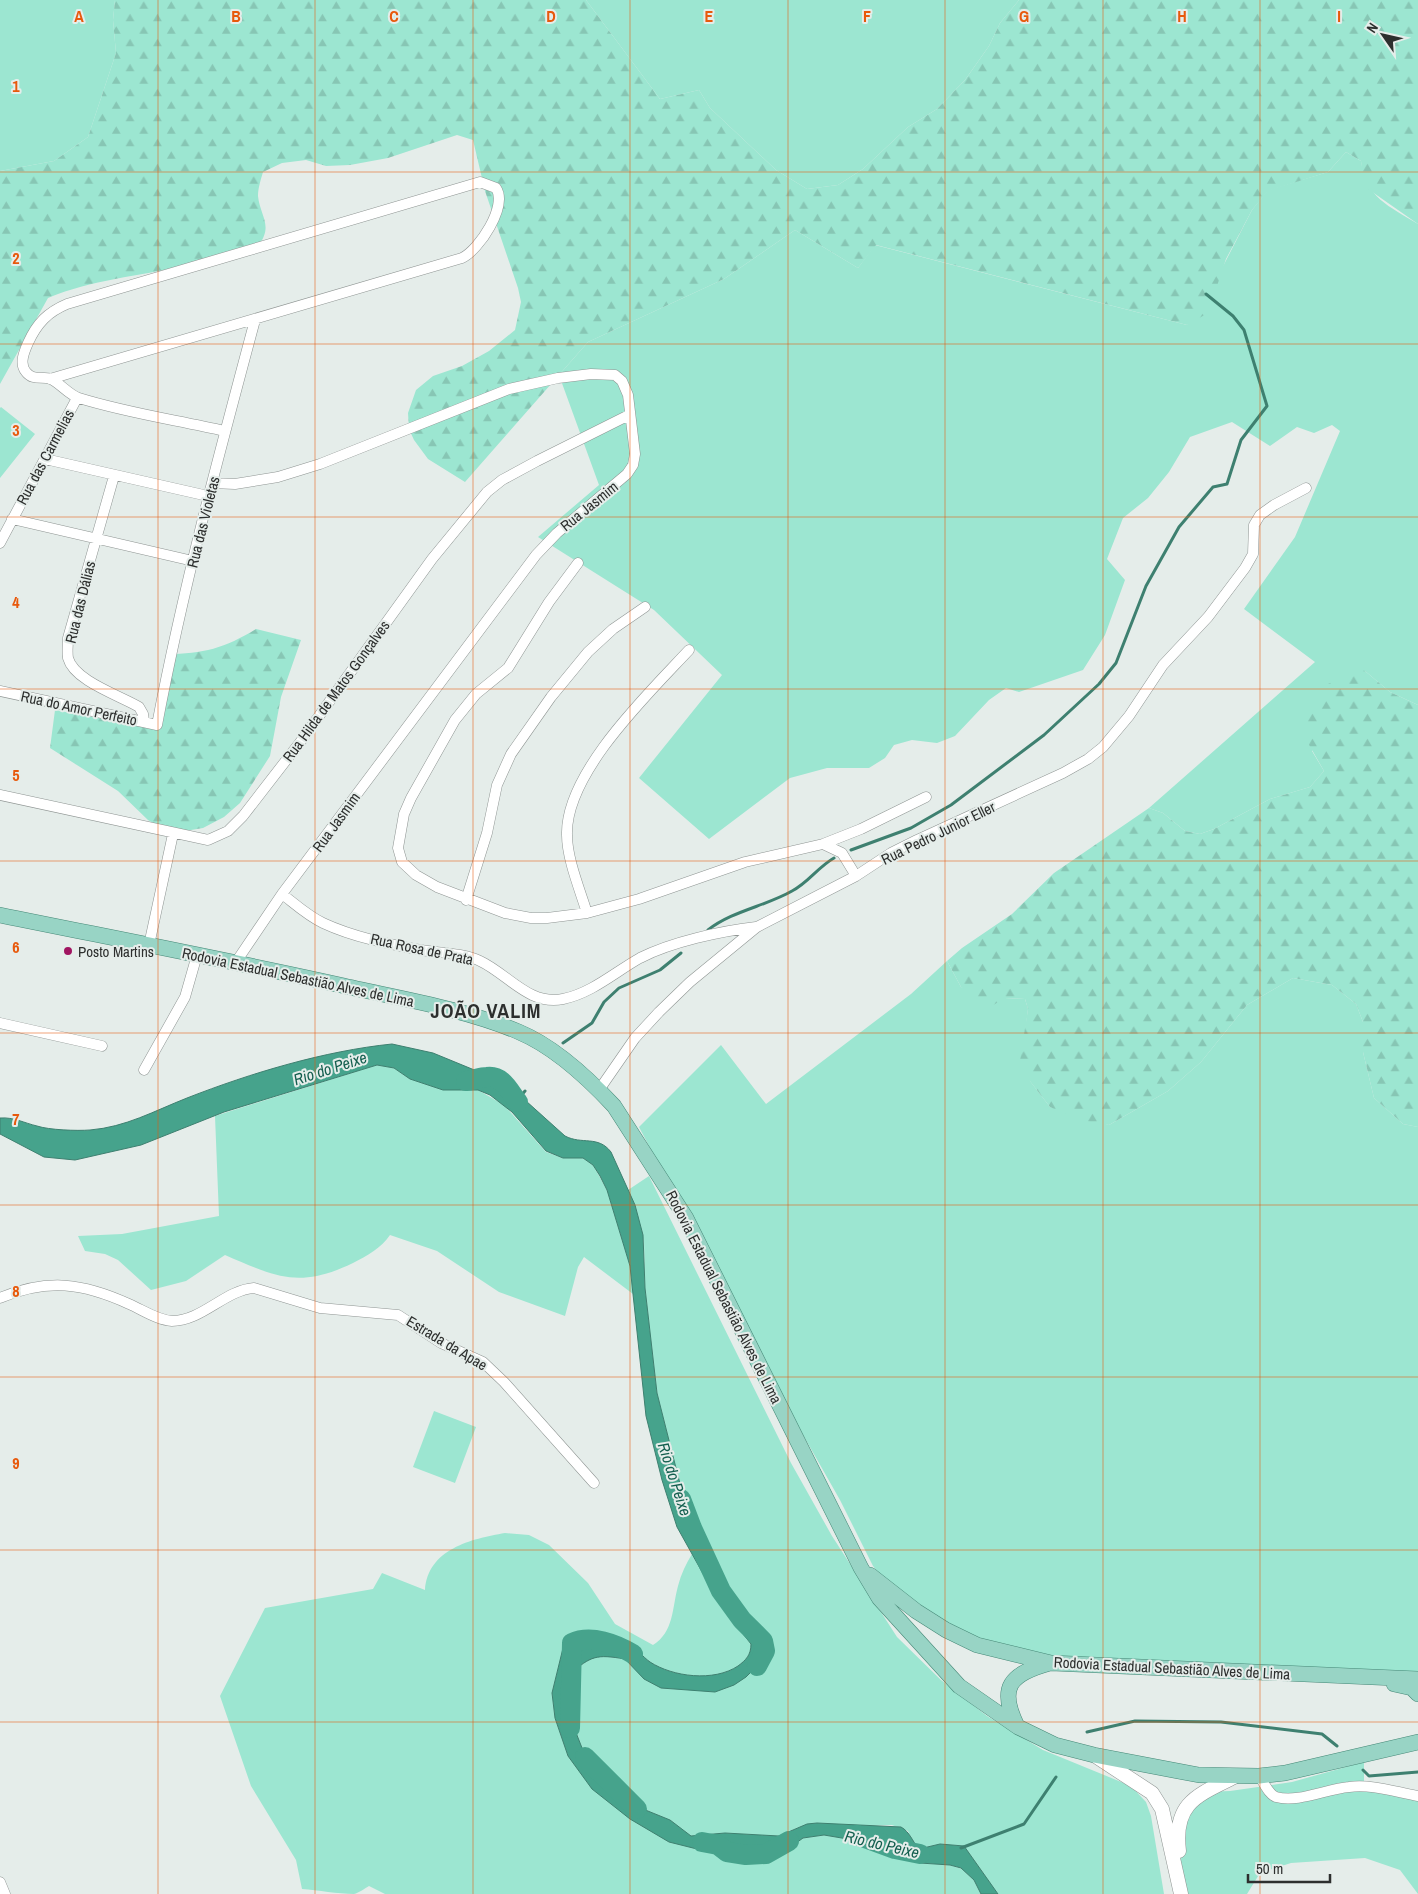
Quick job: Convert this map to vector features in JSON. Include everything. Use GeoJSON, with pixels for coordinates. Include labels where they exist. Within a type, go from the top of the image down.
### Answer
{"type":"FeatureCollection","features":[{"type":"Feature","properties":{"kind":"main road","name":"Rodovia Estadual Sebastião Alves de Lima"},"geometry":{"type":"LineString","coordinates":[[0,915],[236,962],[407,1000],[500,1024],[539,1042],[599,1090],[627,1124],[686,1218],[861,1568],[879,1598],[959,1686],[1018,1727],[1055,1745],[1094,1755],[1199,1775],[1259,1776],[1285,1773],[1418,1742]]}},
{"type":"Feature","properties":{"kind":"main road","name":"Rodovia Estadual Sebastião Alves de Lima"},"geometry":{"type":"LineString","coordinates":[[861,1568],[916,1611],[946,1630],[977,1644],[1051,1663],[1418,1679]]}},
{"type":"Feature","properties":{"kind":"main road"},"geometry":{"type":"LineString","coordinates":[[1018,1727],[1008,1708],[1007,1694],[1014,1680],[1030,1668],[1051,1663]]}},
{"type":"Feature","properties":{"kind":"main road"},"geometry":{"type":"LineString","coordinates":[[1363,1677],[1412,1688],[1418,1694]]}},
{"type":"Feature","properties":{"kind":"main road"},"geometry":{"type":"LineString","coordinates":[[1403,1745],[1418,1731]]}},
{"type":"Feature","properties":{"kind":"main road"},"geometry":{"type":"LineString","coordinates":[[1094,1755],[1152,1793],[1162,1810],[1180,1894]]}},
{"type":"Feature","properties":{"kind":"main road"},"geometry":{"type":"LineString","coordinates":[[1185,1894],[1177,1831],[1184,1812],[1196,1796],[1236,1776]]}},
{"type":"Feature","properties":{"kind":"street"},"geometry":{"type":"LineString","coordinates":[[480,182],[494,186],[498,190],[496,210],[490,226],[484,239],[470,254],[255,320],[50,379],[37,379],[31,376],[23,366],[23,358],[40,322],[54,310],[480,182]]}},
{"type":"Feature","properties":{"kind":"street","name":"Rua das Violetas"},"geometry":{"type":"LineString","coordinates":[[157,725],[208,496],[255,320]]}},
{"type":"Feature","properties":{"kind":"street","name":"Rua Jasmim"},"geometry":{"type":"LineString","coordinates":[[212,483],[235,484],[278,477],[320,464],[509,389],[558,378],[591,374],[615,375],[625,386],[635,459],[628,474],[557,533],[536,554],[282,894],[236,962]]}},
{"type":"Feature","properties":{"kind":"street"},"geometry":{"type":"LineString","coordinates":[[50,379],[77,398],[225,431]]}},
{"type":"Feature","properties":{"kind":"street","name":"Rua das Carmelias"},"geometry":{"type":"LineString","coordinates":[[0,543],[77,398]]}},
{"type":"Feature","properties":{"kind":"street","name":"Rua Hilda de Matos Gonçalves"},"geometry":{"type":"LineString","coordinates":[[0,795],[173,834],[208,840],[228,832],[243,816],[301,741],[432,559],[487,492],[502,480],[537,461],[629,415]]}},
{"type":"Feature","properties":{"kind":"street"},"geometry":{"type":"LineString","coordinates":[[45,459],[208,496]]}},
{"type":"Feature","properties":{"kind":"street","name":"Rua das Dálias"},"geometry":{"type":"LineString","coordinates":[[114,476],[68,638],[69,660],[76,671],[84,678],[139,707],[144,721]]}},
{"type":"Feature","properties":{"kind":"street","name":"Rua Pedro Junior Eller"},"geometry":{"type":"LineString","coordinates":[[599,1090],[635,1038],[658,1012],[690,982],[757,926],[856,876],[900,849],[980,813],[1088,759],[1115,733],[1129,716],[1163,665],[1219,603],[1251,559],[1254,546],[1254,525],[1260,515],[1274,505],[1306,488]]}},
{"type":"Feature","properties":{"kind":"street"},"geometry":{"type":"LineString","coordinates":[[12,519],[193,561]]}},
{"type":"Feature","properties":{"kind":"street"},"geometry":{"type":"LineString","coordinates":[[578,563],[549,602],[508,668],[476,694],[455,720],[404,814],[398,848],[402,862],[416,875],[466,900],[505,913],[531,918],[587,913],[639,899],[745,862],[823,844],[861,830],[926,797]]}},
{"type":"Feature","properties":{"kind":"street"},"geometry":{"type":"LineString","coordinates":[[466,900],[488,833],[497,785],[511,754],[551,698],[588,652],[607,634],[645,608]]}},
{"type":"Feature","properties":{"kind":"street"},"geometry":{"type":"LineString","coordinates":[[587,913],[567,835],[573,803],[590,766],[644,698],[689,650]]}},
{"type":"Feature","properties":{"kind":"street","name":"Rua do Amor Perfeito"},"geometry":{"type":"LineString","coordinates":[[0,691],[157,725]]}},
{"type":"Feature","properties":{"kind":"street"},"geometry":{"type":"LineString","coordinates":[[149,945],[173,834]]}},
{"type":"Feature","properties":{"kind":"street"},"geometry":{"type":"LineString","coordinates":[[823,844],[842,853],[856,876]]}},
{"type":"Feature","properties":{"kind":"street","name":"Rua Rosa de Prata"},"geometry":{"type":"LineString","coordinates":[[282,894],[321,922],[343,931],[400,946],[474,959],[522,990],[550,1000],[564,999],[583,993],[652,954],[712,934],[757,926]]}},
{"type":"Feature","properties":{"kind":"street"},"geometry":{"type":"LineString","coordinates":[[144,1070],[185,997],[197,954]]}},
{"type":"Feature","properties":{"kind":"street"},"geometry":{"type":"LineString","coordinates":[[0,1023],[102,1046]]}},
{"type":"Feature","properties":{"kind":"street","name":"Estrada da Apae"},"geometry":{"type":"LineString","coordinates":[[0,1298],[25,1288],[69,1285],[96,1291],[155,1316],[172,1320],[198,1314],[242,1291],[254,1288],[320,1308],[398,1314],[441,1343],[483,1362],[504,1382],[594,1483]]}},
{"type":"Feature","properties":{"kind":"street"},"geometry":{"type":"LineString","coordinates":[[1259,1776],[1270,1793],[1276,1797],[1305,1796],[1350,1786],[1377,1787],[1418,1796]]}},
{"type":"Feature","properties":{"kind":"street"},"geometry":{"type":"LineString","coordinates":[[0,1882],[5,1894]]}},
{"type":"Feature","properties":{"kind":"green space"},"geometry":{"type":"Polygon","coordinates":[[[0,0],[115,0],[113,20],[116,53],[88,137],[54,161],[0,171],[0,0]]]}},
{"type":"Feature","properties":{"kind":"green space"},"geometry":{"type":"Polygon","coordinates":[[[115,0],[586,0],[660,99],[699,90],[710,108],[776,170],[807,189],[838,185],[863,169],[908,127],[937,109],[965,80],[989,46],[1000,23],[1019,0],[1418,0],[1418,224],[1368,189],[1363,180],[1361,161],[1346,152],[1328,172],[1268,191],[1252,210],[1226,259],[1208,313],[1187,325],[876,245],[858,268],[795,230],[724,279],[588,342],[465,482],[428,459],[414,440],[409,429],[408,413],[416,390],[433,376],[462,366],[489,351],[515,330],[521,302],[485,191],[473,140],[457,135],[388,158],[350,165],[326,166],[306,160],[282,163],[263,172],[258,196],[266,227],[263,239],[258,246],[193,264],[81,287],[48,298],[0,384],[0,171],[54,161],[88,137],[116,53],[113,20],[115,0]]]}},
{"type":"Feature","properties":{"kind":"green space"},"geometry":{"type":"Polygon","coordinates":[[[586,0],[1019,0],[1000,23],[989,46],[965,80],[937,109],[908,127],[863,169],[838,185],[807,189],[776,170],[710,108],[699,90],[660,99],[586,0]]]}},
{"type":"Feature","properties":{"kind":"green space"},"geometry":{"type":"Polygon","coordinates":[[[1346,152],[1361,161],[1368,184],[1380,200],[1418,224],[1418,705],[1390,692],[1365,671],[1312,751],[1324,771],[1310,787],[1270,799],[1214,829],[1200,834],[1185,831],[1163,813],[1149,808],[1315,662],[1244,609],[1295,537],[1340,431],[1332,425],[1314,433],[1297,427],[1270,446],[1232,422],[1190,437],[1169,472],[1148,498],[1123,518],[1107,559],[1125,580],[1105,635],[1083,670],[1019,692],[1006,688],[989,700],[955,736],[937,743],[912,740],[894,745],[885,758],[869,768],[827,768],[790,778],[709,839],[639,778],[722,675],[654,610],[538,537],[599,485],[559,375],[588,342],[724,279],[795,230],[858,268],[875,245],[1187,325],[1219,274],[1252,210],[1268,190],[1328,172],[1346,152]]]}},
{"type":"Feature","properties":{"kind":"green space"},"geometry":{"type":"Polygon","coordinates":[[[0,408],[35,434],[0,478],[0,408]]]}},
{"type":"Feature","properties":{"kind":"green space"},"geometry":{"type":"Polygon","coordinates":[[[256,629],[301,640],[281,697],[270,756],[240,803],[224,817],[203,828],[185,831],[160,827],[148,820],[118,791],[50,748],[55,710],[153,728],[167,654],[192,653],[213,649],[234,641],[256,629]]]}},
{"type":"Feature","properties":{"kind":"green space"},"geometry":{"type":"Polygon","coordinates":[[[1358,669],[1365,671],[1390,692],[1418,705],[1418,1127],[1403,1124],[1374,1098],[1363,1052],[1363,1022],[1356,1004],[1332,985],[1293,978],[1247,1005],[1201,1062],[1168,1091],[1109,1125],[1079,1120],[1050,1107],[1019,1067],[1028,1009],[1025,999],[1005,998],[990,1007],[961,987],[947,961],[962,948],[1012,914],[1054,873],[1149,808],[1163,813],[1185,831],[1200,834],[1214,829],[1270,799],[1310,787],[1324,771],[1304,736],[1304,721],[1313,702],[1328,684],[1358,669]]]}},
{"type":"Feature","properties":{"kind":"green space"},"geometry":{"type":"Polygon","coordinates":[[[947,961],[961,987],[1005,998],[1025,999],[1028,1009],[1025,1034],[1030,1081],[1050,1107],[1109,1125],[1168,1091],[1201,1062],[1247,1005],[1293,978],[1332,985],[1356,1004],[1363,1022],[1363,1052],[1374,1098],[1403,1124],[1418,1127],[1418,1673],[1200,1667],[1035,1654],[986,1641],[949,1626],[884,1580],[873,1566],[840,1500],[786,1405],[639,1127],[721,1045],[766,1104],[911,994],[947,961]]]}},
{"type":"Feature","properties":{"kind":"green space"},"geometry":{"type":"Polygon","coordinates":[[[377,1065],[394,1068],[410,1079],[443,1090],[478,1090],[504,1105],[546,1152],[563,1158],[583,1158],[593,1165],[607,1190],[630,1266],[633,1294],[584,1257],[578,1267],[565,1316],[499,1292],[437,1251],[390,1235],[378,1248],[363,1258],[334,1271],[317,1276],[302,1278],[274,1274],[225,1255],[186,1281],[151,1290],[118,1260],[105,1254],[85,1251],[78,1236],[122,1234],[219,1216],[215,1116],[377,1065]]]}},
{"type":"Feature","properties":{"kind":"green space"},"geometry":{"type":"Polygon","coordinates":[[[649,1176],[791,1463],[832,1536],[897,1637],[941,1680],[987,1716],[1043,1750],[1131,1786],[1146,1802],[1151,1816],[1164,1894],[998,1894],[964,1846],[940,1844],[919,1849],[912,1841],[908,1831],[892,1825],[854,1826],[817,1823],[797,1828],[779,1836],[725,1833],[691,1837],[670,1820],[626,1800],[584,1753],[571,1720],[570,1674],[589,1660],[600,1657],[625,1659],[639,1673],[709,1692],[746,1677],[762,1661],[767,1646],[710,1571],[694,1539],[657,1393],[645,1288],[644,1242],[635,1205],[628,1190],[649,1176]]]}},
{"type":"Feature","properties":{"kind":"green space"},"geometry":{"type":"Polygon","coordinates":[[[434,1411],[476,1427],[455,1483],[413,1467],[434,1411]]]}},
{"type":"Feature","properties":{"kind":"green space"},"geometry":{"type":"Polygon","coordinates":[[[505,1533],[529,1535],[549,1545],[588,1583],[615,1624],[653,1645],[660,1640],[669,1626],[679,1582],[692,1554],[721,1606],[751,1644],[747,1657],[738,1666],[717,1674],[694,1676],[659,1667],[647,1660],[632,1646],[622,1643],[572,1641],[564,1644],[552,1693],[555,1718],[568,1756],[669,1842],[781,1854],[803,1838],[824,1835],[889,1846],[920,1863],[950,1865],[962,1869],[974,1880],[981,1894],[385,1894],[369,1886],[354,1894],[302,1889],[296,1860],[251,1786],[220,1696],[265,1608],[373,1589],[382,1573],[425,1590],[428,1576],[434,1565],[453,1548],[505,1533]]]}},
{"type":"Feature","properties":{"kind":"green space"},"geometry":{"type":"Polygon","coordinates":[[[1364,1762],[1364,1787],[1418,1796],[1418,1894],[1400,1870],[1365,1858],[1291,1863],[1260,1873],[1247,1894],[1180,1894],[1178,1847],[1187,1804],[1203,1792],[1230,1791],[1292,1782],[1364,1762]]]}},
{"type":"Feature","properties":{"kind":"water"},"geometry":{"type":"Polygon","coordinates":[[[392,1044],[433,1053],[506,1083],[565,1136],[571,1139],[601,1144],[611,1152],[635,1205],[643,1235],[645,1288],[657,1393],[694,1539],[710,1571],[767,1646],[762,1661],[746,1677],[734,1685],[715,1692],[661,1688],[644,1679],[625,1659],[600,1657],[583,1663],[570,1674],[571,1720],[584,1753],[626,1800],[670,1820],[691,1836],[725,1833],[779,1836],[807,1824],[817,1823],[901,1827],[909,1834],[919,1849],[940,1844],[964,1846],[998,1894],[981,1894],[974,1880],[961,1868],[950,1865],[920,1863],[889,1846],[824,1835],[803,1838],[781,1854],[705,1851],[669,1842],[630,1819],[592,1789],[568,1756],[555,1718],[552,1693],[564,1644],[567,1641],[629,1645],[659,1667],[694,1676],[717,1674],[738,1666],[748,1657],[751,1644],[721,1606],[677,1527],[662,1480],[646,1416],[630,1266],[607,1190],[593,1165],[583,1158],[563,1158],[546,1151],[512,1112],[490,1095],[478,1090],[443,1090],[410,1079],[394,1068],[377,1065],[224,1112],[141,1145],[75,1160],[44,1157],[0,1134],[0,1118],[10,1118],[42,1127],[63,1130],[90,1130],[116,1126],[211,1089],[288,1064],[366,1047],[392,1044]]]}},
{"type":"Feature","properties":{"kind":"waterway"},"geometry":{"type":"LineString","coordinates":[[851,850],[911,828],[951,805],[1044,735],[1099,684],[1116,663],[1146,586],[1179,527],[1213,487],[1227,484],[1241,440],[1267,406],[1244,330],[1233,316],[1206,294]]}},
{"type":"Feature","properties":{"kind":"waterway"},"geometry":{"type":"LineString","coordinates":[[708,930],[717,923],[738,913],[792,891],[834,858]]}},
{"type":"Feature","properties":{"kind":"waterway"},"geometry":{"type":"LineString","coordinates":[[563,1043],[592,1023],[604,1002],[619,988],[660,970],[681,953]]}},
{"type":"Feature","properties":{"kind":"waterway","name":"Rio do Peixe"},"geometry":{"type":"LineString","coordinates":[[466,1081],[493,1077],[501,1081],[518,1102]]}},
{"type":"Feature","properties":{"kind":"waterway"},"geometry":{"type":"LineString","coordinates":[[519,1098],[525,1091]]}},
{"type":"Feature","properties":{"kind":"waterway","name":"Rio do Peixe"},"geometry":{"type":"LineString","coordinates":[[681,1499],[721,1591],[742,1620],[763,1641],[765,1651],[757,1666]]}},
{"type":"Feature","properties":{"kind":"waterway","name":"Rio do Peixe"},"geometry":{"type":"LineString","coordinates":[[570,1728],[572,1643],[579,1640],[603,1641],[633,1654]]}},
{"type":"Feature","properties":{"kind":"waterway"},"geometry":{"type":"LineString","coordinates":[[1087,1732],[1135,1721],[1221,1722],[1322,1734],[1337,1746]]}},
{"type":"Feature","properties":{"kind":"waterway","name":"Rio do Peixe"},"geometry":{"type":"LineString","coordinates":[[585,1757],[637,1809]]}},
{"type":"Feature","properties":{"kind":"waterway"},"geometry":{"type":"LineString","coordinates":[[1363,1770],[1369,1776],[1418,1772]]}},
{"type":"Feature","properties":{"kind":"waterway"},"geometry":{"type":"LineString","coordinates":[[961,1848],[1024,1824],[1056,1777]]}},
{"type":"Feature","properties":{"kind":"waterway","name":"Rio do Peixe"},"geometry":{"type":"LineString","coordinates":[[857,1835],[895,1849],[920,1854]]}},
{"type":"Feature","properties":{"kind":"waterway","name":"Rio do Peixe"},"geometry":{"type":"LineString","coordinates":[[702,1842],[718,1845],[727,1852],[746,1855],[766,1854],[789,1841]]}},
{"type":"Feature","properties":{"kind":"place","name":"Posto Martins"},"geometry":{"type":"Point","coordinates":[68,951]}},
{"type":"Feature","properties":{"kind":"district","name":"JOÃO VALIM"},"geometry":{"type":"Point","coordinates":[486,1010]}}]}
